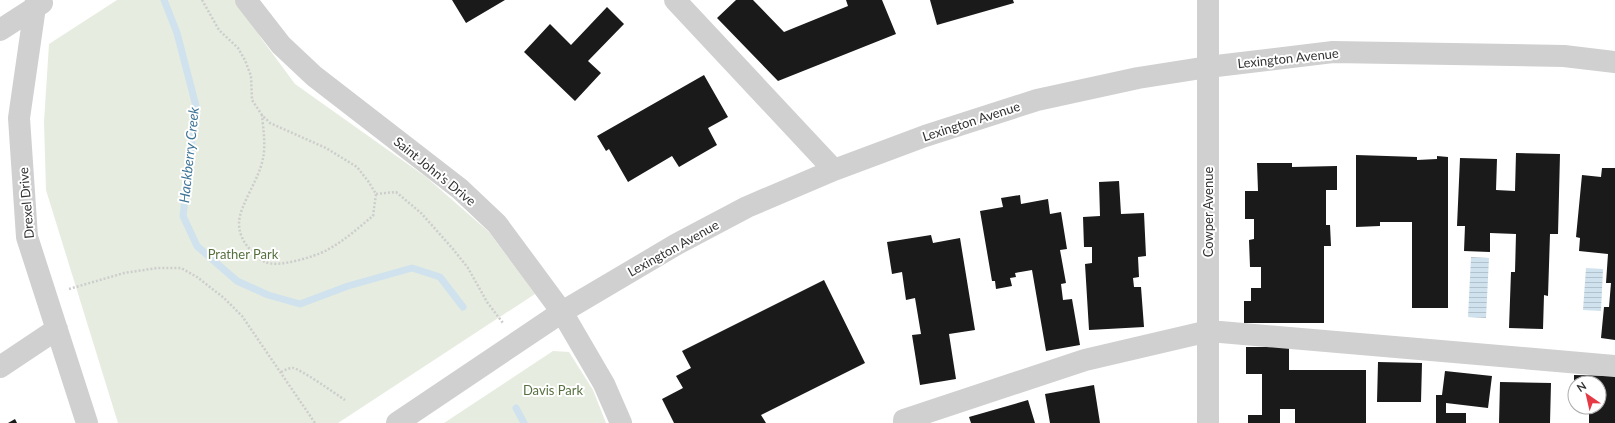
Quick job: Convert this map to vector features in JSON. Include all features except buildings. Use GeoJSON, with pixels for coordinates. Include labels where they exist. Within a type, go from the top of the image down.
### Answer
{"type":"FeatureCollection","features":[{"type":"Feature","properties":{"kind":"street"},"geometry":{"type":"LineString","coordinates":[[675,0],[834,170]]}},
{"type":"Feature","properties":{"kind":"street","name":"Cowper Avenue"},"geometry":{"type":"LineString","coordinates":[[1208,0],[1208,423]]}},
{"type":"Feature","properties":{"kind":"street"},"geometry":{"type":"LineString","coordinates":[[0,30],[39,3]]}},
{"type":"Feature","properties":{"kind":"street","name":"Drexel Drive"},"geometry":{"type":"LineString","coordinates":[[39,3],[19,118],[27,237],[87,423]]}},
{"type":"Feature","properties":{"kind":"street","name":"Saint John's Drive"},"geometry":{"type":"LineString","coordinates":[[251,3],[281,45],[314,76],[460,189],[497,224],[562,312],[604,384],[621,423]]}},
{"type":"Feature","properties":{"kind":"street","name":"Lexington Avenue"},"geometry":{"type":"LineString","coordinates":[[396,423],[562,312],[677,244],[747,207],[834,170],[925,136],[1037,100],[1138,78],[1208,67],[1333,52],[1557,55],[1615,62]]}},
{"type":"Feature","properties":{"kind":"street"},"geometry":{"type":"LineString","coordinates":[[0,367],[57,329]]}},
{"type":"Feature","properties":{"kind":"street"},"geometry":{"type":"LineString","coordinates":[[904,423],[904,420],[1085,360],[1209,331],[1615,366]]}},
{"type":"Feature","properties":{"kind":"path"},"geometry":{"type":"LineString","coordinates":[[202,0],[219,30],[238,48],[245,60],[251,76],[252,100],[262,115],[270,123],[326,148],[348,160],[365,176],[376,194],[373,216],[345,239],[326,251],[291,262],[275,264],[265,262],[254,254],[242,240],[239,223],[263,157],[262,115]]}},
{"type":"Feature","properties":{"kind":"path"},"geometry":{"type":"LineString","coordinates":[[376,194],[396,192],[421,213],[468,268],[487,302],[517,342]]}},
{"type":"Feature","properties":{"kind":"path"},"geometry":{"type":"LineString","coordinates":[[46,295],[124,273],[157,268],[181,268],[197,277],[224,298],[242,316],[315,423]]}},
{"type":"Feature","properties":{"kind":"path"},"geometry":{"type":"LineString","coordinates":[[281,372],[294,368],[301,370],[345,400]]}},
{"type":"Feature","properties":{"kind":"green space","name":"Prather Park"},"geometry":{"type":"Polygon","coordinates":[[[117,0],[241,0],[261,38],[295,84],[426,177],[489,232],[535,294],[338,423],[118,423],[46,190],[44,122],[49,44],[117,0]]]}},
{"type":"Feature","properties":{"kind":"green space","name":"Davis Park"},"geometry":{"type":"Polygon","coordinates":[[[553,351],[569,352],[593,390],[606,423],[444,423],[553,351]]]}},
{"type":"Feature","properties":{"kind":"water"},"geometry":{"type":"Polygon","coordinates":[[[1471,257],[1489,258],[1486,318],[1468,317],[1471,257]]]}},
{"type":"Feature","properties":{"kind":"water"},"geometry":{"type":"Polygon","coordinates":[[[1586,268],[1603,269],[1601,311],[1583,310],[1586,268]]]}},
{"type":"Feature","properties":{"kind":"waterway","name":"Hackberry Creek"},"geometry":{"type":"LineString","coordinates":[[164,0],[177,33],[196,106],[183,216],[197,246],[237,281],[268,295],[300,304],[348,286],[412,268],[440,277],[463,307]]}},
{"type":"Feature","properties":{"kind":"waterway","name":"Hackberry Creek"},"geometry":{"type":"LineString","coordinates":[[516,408],[524,423]]}}]}
